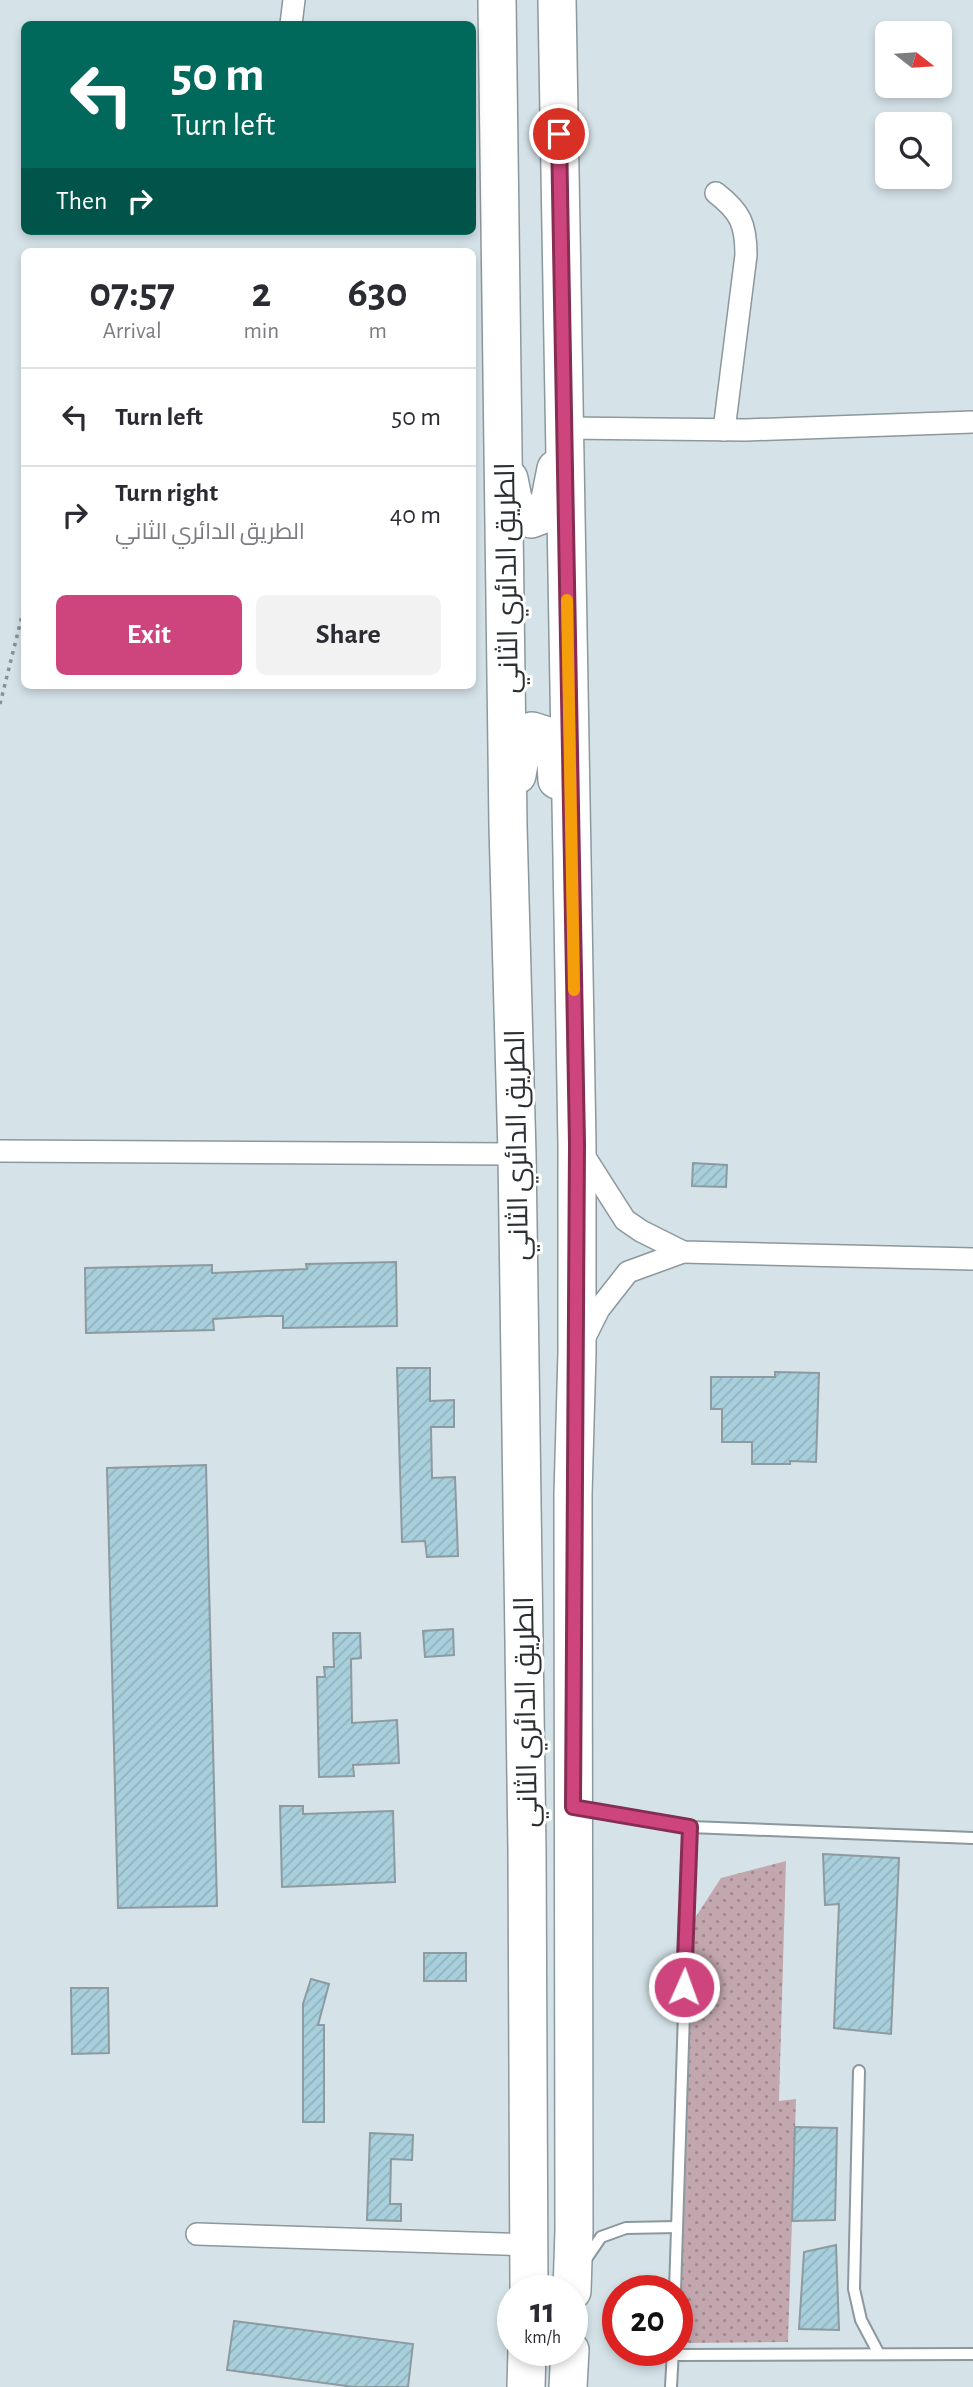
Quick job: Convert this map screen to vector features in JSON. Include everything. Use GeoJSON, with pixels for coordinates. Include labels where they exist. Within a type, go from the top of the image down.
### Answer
{"type":"FeatureCollection","features":[{"type":"Feature","properties":{"kind":"highway","name":"الطريق الدائري الثاني"},"geometry":{"type":"LineString","coordinates":[[497,0],[508,826],[517,1154],[529,2275]]}},
{"type":"Feature","properties":{"kind":"highway","name":"الطريق الدائري الثاني"},"geometry":{"type":"LineString","coordinates":[[556,0],[577,1144],[577,1352],[573,1494],[572,2275]]}},
{"type":"Feature","properties":{"kind":"highway"},"geometry":{"type":"LineString","coordinates":[[505,454],[513,499],[521,515],[531,519],[544,514],[550,499],[564,428]]}},
{"type":"Feature","properties":{"kind":"highway"},"geometry":{"type":"LineString","coordinates":[[508,826],[522,746],[532,731],[548,736],[557,775],[566,1022],[577,1144]]}},
{"type":"Feature","properties":{"kind":"highway"},"geometry":{"type":"LineString","coordinates":[[526,2387],[527,2366]]}},
{"type":"Feature","properties":{"kind":"highway"},"geometry":{"type":"LineString","coordinates":[[568,2387],[569,2366]]}},
{"type":"Feature","properties":{"kind":"street"},"geometry":{"type":"LineString","coordinates":[[291,21],[293,0]]}},
{"type":"Feature","properties":{"kind":"street"},"geometry":{"type":"LineString","coordinates":[[716,193],[731,205],[740,218],[746,240],[724,430]]}},
{"type":"Feature","properties":{"kind":"street"},"geometry":{"type":"LineString","coordinates":[[564,428],[724,430],[973,422]]}},
{"type":"Feature","properties":{"kind":"street"},"geometry":{"type":"LineString","coordinates":[[577,1144],[625,1220],[683,1252]]}},
{"type":"Feature","properties":{"kind":"street"},"geometry":{"type":"LineString","coordinates":[[0,1151],[517,1154]]}},
{"type":"Feature","properties":{"kind":"street"},"geometry":{"type":"LineString","coordinates":[[577,1352],[599,1309],[628,1272],[683,1252],[973,1259]]}},
{"type":"Feature","properties":{"kind":"street"},"geometry":{"type":"LineString","coordinates":[[197,2234],[530,2245]]}},
{"type":"Feature","properties":{"kind":"lane"},"geometry":{"type":"LineString","coordinates":[[573,1807],[690,1827],[973,1838]]}},
{"type":"Feature","properties":{"kind":"lane"},"geometry":{"type":"LineString","coordinates":[[676,2275],[690,1827]]}},
{"type":"Feature","properties":{"kind":"lane"},"geometry":{"type":"LineString","coordinates":[[859,2071],[855,2289],[861,2320],[880,2354]]}},
{"type":"Feature","properties":{"kind":"lane"},"geometry":{"type":"LineString","coordinates":[[578,2275],[601,2237],[626,2228],[677,2227]]}},
{"type":"Feature","properties":{"kind":"lane"},"geometry":{"type":"LineString","coordinates":[[693,2353],[973,2354]]}},
{"type":"Feature","properties":{"kind":"lane"},"geometry":{"type":"LineString","coordinates":[[671,2387],[672,2366]]}},
{"type":"Feature","properties":{"kind":"path"},"geometry":{"type":"LineString","coordinates":[[0,704],[21,620]]}},
{"type":"Feature","properties":{"kind":"shaded area"},"geometry":{"type":"Polygon","coordinates":[[[786,1861],[779,2101],[796,2099],[788,2342],[693,2343],[693,2275],[682,2275],[693,1921],[721,1878],[786,1861]]]}},
{"type":"Feature","properties":{"kind":"building"},"geometry":{"type":"Polygon","coordinates":[[[693,1163],[727,1165],[726,1187],[692,1186],[693,1163]]]}},
{"type":"Feature","properties":{"kind":"building"},"geometry":{"type":"Polygon","coordinates":[[[396,1262],[397,1326],[283,1328],[283,1316],[267,1316],[213,1319],[214,1330],[86,1333],[85,1268],[212,1265],[212,1273],[307,1269],[306,1264],[396,1262]]]}},
{"type":"Feature","properties":{"kind":"building"},"geometry":{"type":"Polygon","coordinates":[[[397,1368],[430,1368],[430,1401],[454,1400],[454,1427],[431,1427],[432,1478],[455,1477],[458,1556],[427,1557],[425,1541],[402,1542],[397,1368]]]}},
{"type":"Feature","properties":{"kind":"building"},"geometry":{"type":"Polygon","coordinates":[[[775,1372],[819,1373],[816,1462],[752,1464],[752,1442],[722,1442],[722,1409],[711,1409],[711,1377],[775,1377],[775,1372]]]}},
{"type":"Feature","properties":{"kind":"building"},"geometry":{"type":"Polygon","coordinates":[[[206,1465],[217,1906],[118,1908],[107,1468],[206,1465]]]}},
{"type":"Feature","properties":{"kind":"building"},"geometry":{"type":"Polygon","coordinates":[[[453,1629],[454,1655],[425,1657],[423,1631],[453,1629]]]}},
{"type":"Feature","properties":{"kind":"building"},"geometry":{"type":"Polygon","coordinates":[[[333,1633],[360,1633],[361,1658],[351,1659],[352,1723],[397,1720],[399,1763],[353,1765],[354,1776],[319,1777],[317,1677],[325,1677],[324,1667],[334,1667],[333,1633]]]}},
{"type":"Feature","properties":{"kind":"building"},"geometry":{"type":"Polygon","coordinates":[[[280,1806],[303,1806],[303,1814],[393,1811],[395,1882],[282,1887],[280,1806]]]}},
{"type":"Feature","properties":{"kind":"building"},"geometry":{"type":"Polygon","coordinates":[[[823,1854],[899,1858],[891,2034],[834,2028],[839,1904],[825,1905],[823,1854]]]}},
{"type":"Feature","properties":{"kind":"building"},"geometry":{"type":"Polygon","coordinates":[[[424,1953],[466,1953],[466,1981],[424,1981],[424,1953]]]}},
{"type":"Feature","properties":{"kind":"building"},"geometry":{"type":"Polygon","coordinates":[[[311,1979],[329,1984],[318,2025],[324,2025],[324,2122],[303,2122],[303,2004],[311,1979]]]}},
{"type":"Feature","properties":{"kind":"building"},"geometry":{"type":"Polygon","coordinates":[[[71,1988],[108,1988],[109,2053],[72,2054],[71,1988]]]}},
{"type":"Feature","properties":{"kind":"building"},"geometry":{"type":"Polygon","coordinates":[[[795,2127],[837,2128],[835,2220],[792,2221],[795,2127]]]}},
{"type":"Feature","properties":{"kind":"building"},"geometry":{"type":"Polygon","coordinates":[[[370,2133],[413,2135],[412,2160],[391,2159],[390,2204],[401,2204],[401,2221],[367,2220],[370,2133]]]}},
{"type":"Feature","properties":{"kind":"building"},"geometry":{"type":"Polygon","coordinates":[[[836,2245],[839,2330],[799,2329],[804,2252],[836,2245]]]}},
{"type":"Feature","properties":{"kind":"building"},"geometry":{"type":"Polygon","coordinates":[[[234,2321],[413,2344],[408,2387],[354,2387],[227,2370],[234,2321]]]}},
{"type":"Feature","properties":{"kind":"slow traffic"},"geometry":{"type":"LineString","coordinates":[[567,600],[574,990]]}},
{"type":"Feature","properties":{"kind":"route"},"geometry":{"type":"LineString","coordinates":[[559,134],[577,1144],[573,1807],[690,1827],[684,1987]]}}]}
